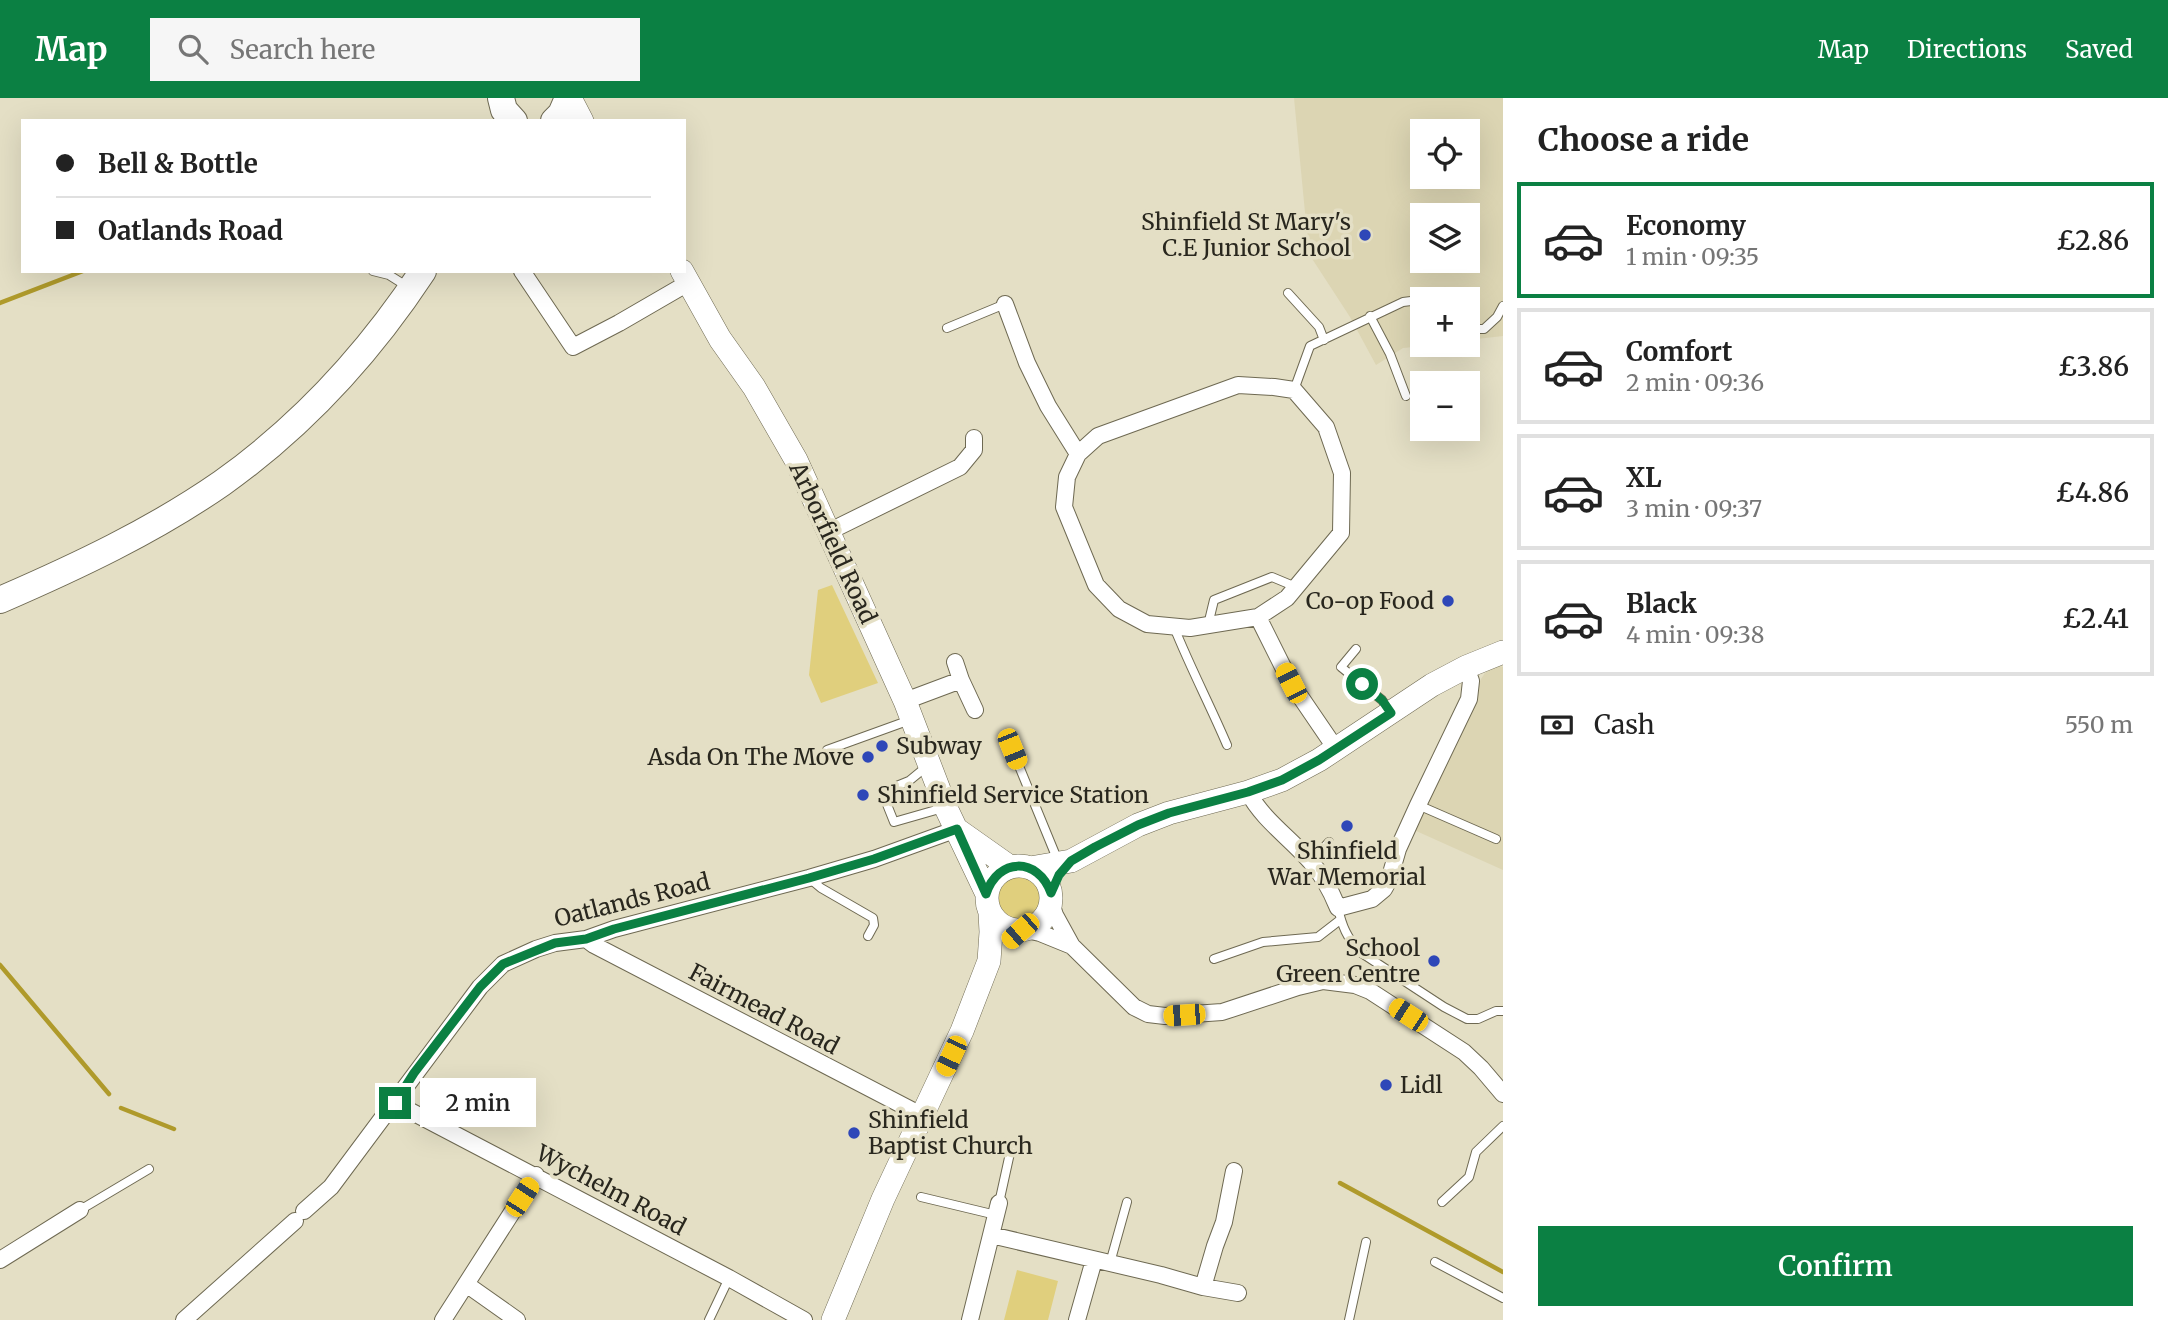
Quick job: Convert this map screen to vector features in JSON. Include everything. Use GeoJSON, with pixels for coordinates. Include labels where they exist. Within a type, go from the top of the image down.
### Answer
{"type":"FeatureCollection","features":[{"type":"Feature","properties":{"kind":"main road"},"geometry":{"type":"LineString","coordinates":[[556,119],[562,114],[569,98]]}},
{"type":"Feature","properties":{"kind":"main road"},"geometry":{"type":"LineString","coordinates":[[569,98],[581,119]]}},
{"type":"Feature","properties":{"kind":"main road","name":"Arborfield Road"},"geometry":{"type":"LineString","coordinates":[[685,277],[720,339],[754,387],[796,460],[908,710],[946,808],[988,903]]}},
{"type":"Feature","properties":{"kind":"main road"},"geometry":{"type":"LineString","coordinates":[[0,600],[85,562],[160,522],[248,463],[317,403],[359,358],[417,280]]}},
{"type":"Feature","properties":{"kind":"main road"},"geometry":{"type":"LineString","coordinates":[[833,1320],[883,1199],[951,1056],[989,961],[992,932],[988,903],[994,877],[1020,867],[1065,862],[1169,813],[1282,780],[1336,750],[1432,685],[1503,652]]}},
{"type":"Feature","properties":{"kind":"main road","name":"Arborfield Road"},"geometry":{"type":"LineString","coordinates":[[957,829],[1020,867]]}},
{"type":"Feature","properties":{"kind":"main road"},"geometry":{"type":"LineString","coordinates":[[989,961],[1023,930],[1040,923],[1045,917],[1065,862]]}},
{"type":"Feature","properties":{"kind":"main road"},"geometry":{"type":"LineString","coordinates":[[1020,867],[1040,873],[1047,882],[1051,898]]}},
{"type":"Feature","properties":{"kind":"main road"},"geometry":{"type":"LineString","coordinates":[[988,903],[997,923],[1008,929],[1023,930]]}},
{"type":"Feature","properties":{"kind":"street"},"geometry":{"type":"LineString","coordinates":[[523,273],[572,347],[619,323],[685,277]]}},
{"type":"Feature","properties":{"kind":"street"},"geometry":{"type":"LineString","coordinates":[[1005,304],[1027,363],[1048,406],[1078,454]]}},
{"type":"Feature","properties":{"kind":"street"},"geometry":{"type":"LineString","coordinates":[[1238,385],[1294,390],[1326,427],[1342,473],[1341,533],[1287,598],[1258,617],[1190,628],[1147,624],[1119,609],[1096,585],[1064,507],[1067,477],[1078,454],[1098,436],[1238,385]]}},
{"type":"Feature","properties":{"kind":"street"},"geometry":{"type":"LineString","coordinates":[[828,532],[960,467],[974,450],[974,438]]}},
{"type":"Feature","properties":{"kind":"street"},"geometry":{"type":"LineString","coordinates":[[1258,617],[1291,683],[1336,750]]}},
{"type":"Feature","properties":{"kind":"street"},"geometry":{"type":"LineString","coordinates":[[955,662],[975,710]]}},
{"type":"Feature","properties":{"kind":"street"},"geometry":{"type":"LineString","coordinates":[[1248,792],[1256,808],[1321,874],[1339,914],[1372,899],[1384,889],[1389,880],[1398,849],[1469,699],[1471,681],[1466,667]]}},
{"type":"Feature","properties":{"kind":"street"},"geometry":{"type":"LineString","coordinates":[[908,710],[961,680]]}},
{"type":"Feature","properties":{"kind":"street","name":"Oatlands Road"},"geometry":{"type":"LineString","coordinates":[[184,1320],[331,1187],[480,987],[503,964],[555,943],[586,939],[614,929],[809,878],[874,859],[957,829]]}},
{"type":"Feature","properties":{"kind":"street"},"geometry":{"type":"LineString","coordinates":[[1051,898],[1055,915],[1072,946],[1133,1007],[1149,1014],[1165,1016],[1222,1012],[1323,981],[1355,985],[1370,991],[1464,1052],[1503,1094]]}},
{"type":"Feature","properties":{"kind":"street"},"geometry":{"type":"LineString","coordinates":[[1023,930],[1040,933],[1072,946]]}},
{"type":"Feature","properties":{"kind":"street","name":"Fairmead Road"},"geometry":{"type":"LineString","coordinates":[[586,939],[594,946],[923,1116]]}},
{"type":"Feature","properties":{"kind":"street","name":"Wychelm Road"},"geometry":{"type":"LineString","coordinates":[[395,1103],[536,1175],[804,1320]]}},
{"type":"Feature","properties":{"kind":"street"},"geometry":{"type":"LineString","coordinates":[[1203,1287],[1214,1246],[1224,1222],[1234,1171]]}},
{"type":"Feature","properties":{"kind":"street"},"geometry":{"type":"LineString","coordinates":[[443,1320],[536,1175]]}},
{"type":"Feature","properties":{"kind":"street"},"geometry":{"type":"LineString","coordinates":[[970,1320],[998,1209]]}},
{"type":"Feature","properties":{"kind":"street"},"geometry":{"type":"LineString","coordinates":[[0,1260],[64,1227],[80,1210]]}},
{"type":"Feature","properties":{"kind":"street"},"geometry":{"type":"LineString","coordinates":[[991,1235],[1203,1287],[1238,1293]]}},
{"type":"Feature","properties":{"kind":"street"},"geometry":{"type":"LineString","coordinates":[[1077,1320],[1102,1262]]}},
{"type":"Feature","properties":{"kind":"street"},"geometry":{"type":"LineString","coordinates":[[466,1284],[517,1320]]}},
{"type":"Feature","properties":{"kind":"lane"},"geometry":{"type":"LineString","coordinates":[[381,273],[417,280]]}},
{"type":"Feature","properties":{"kind":"lane"},"geometry":{"type":"LineString","coordinates":[[1288,293],[1319,327],[1324,340]]}},
{"type":"Feature","properties":{"kind":"lane"},"geometry":{"type":"LineString","coordinates":[[1294,390],[1310,346],[1370,316],[1410,300]]}},
{"type":"Feature","properties":{"kind":"lane"},"geometry":{"type":"LineString","coordinates":[[947,328],[1005,304]]}},
{"type":"Feature","properties":{"kind":"lane"},"geometry":{"type":"LineString","coordinates":[[1480,329],[1484,329],[1497,317],[1503,306]]}},
{"type":"Feature","properties":{"kind":"lane"},"geometry":{"type":"LineString","coordinates":[[1370,316],[1390,354],[1406,396]]}},
{"type":"Feature","properties":{"kind":"lane"},"geometry":{"type":"LineString","coordinates":[[1208,625],[1214,600],[1272,578],[1296,587]]}},
{"type":"Feature","properties":{"kind":"lane"},"geometry":{"type":"LineString","coordinates":[[1174,626],[1227,745]]}},
{"type":"Feature","properties":{"kind":"lane"},"geometry":{"type":"LineString","coordinates":[[1356,649],[1341,667],[1382,700],[1391,713]]}},
{"type":"Feature","properties":{"kind":"lane"},"geometry":{"type":"LineString","coordinates":[[827,750],[908,710]]}},
{"type":"Feature","properties":{"kind":"lane"},"geometry":{"type":"LineString","coordinates":[[1012,749],[1065,862]]}},
{"type":"Feature","properties":{"kind":"lane"},"geometry":{"type":"LineString","coordinates":[[928,764],[909,780],[882,792],[894,822],[946,808]]}},
{"type":"Feature","properties":{"kind":"lane"},"geometry":{"type":"LineString","coordinates":[[1418,805],[1496,839]]}},
{"type":"Feature","properties":{"kind":"lane"},"geometry":{"type":"LineString","coordinates":[[1311,861],[1329,842]]}},
{"type":"Feature","properties":{"kind":"lane"},"geometry":{"type":"LineString","coordinates":[[809,878],[821,888],[873,918],[874,925],[868,936]]}},
{"type":"Feature","properties":{"kind":"lane"},"geometry":{"type":"LineString","coordinates":[[1214,959],[1263,942],[1318,937],[1339,914],[1350,941],[1360,952],[1444,1007],[1467,1019],[1478,1019],[1496,1011],[1503,1011]]}},
{"type":"Feature","properties":{"kind":"lane"},"geometry":{"type":"LineString","coordinates":[[1442,1202],[1469,1177],[1476,1152],[1503,1126]]}},
{"type":"Feature","properties":{"kind":"lane"},"geometry":{"type":"LineString","coordinates":[[921,1197],[998,1209],[1012,1144]]}},
{"type":"Feature","properties":{"kind":"lane"},"geometry":{"type":"LineString","coordinates":[[80,1210],[149,1169]]}},
{"type":"Feature","properties":{"kind":"lane"},"geometry":{"type":"LineString","coordinates":[[1102,1262],[1127,1202]]}},
{"type":"Feature","properties":{"kind":"lane"},"geometry":{"type":"LineString","coordinates":[[1349,1320],[1366,1242]]}},
{"type":"Feature","properties":{"kind":"lane"},"geometry":{"type":"LineString","coordinates":[[1435,1262],[1503,1298]]}},
{"type":"Feature","properties":{"kind":"lane"},"geometry":{"type":"LineString","coordinates":[[709,1320],[729,1278]]}},
{"type":"Feature","properties":{"kind":"shaded area","name":"Shinfield St Mary's C.E Junior School"},"geometry":{"type":"Polygon","coordinates":[[[1294,98],[1503,98],[1503,336],[1480,339],[1480,287],[1410,287],[1410,347],[1403,348],[1376,365],[1350,317],[1309,254],[1294,98]]]}},
{"type":"Feature","properties":{"kind":"shaded area"},"geometry":{"type":"Polygon","coordinates":[[[832,585],[878,683],[821,703],[809,675],[818,590],[832,585]]]}},
{"type":"Feature","properties":{"kind":"shaded area"},"geometry":{"type":"Polygon","coordinates":[[[1497,665],[1503,667],[1503,870],[1414,830],[1481,679],[1497,665]]]}},
{"type":"Feature","properties":{"kind":"shaded area"},"geometry":{"type":"Polygon","coordinates":[[[1019,873],[1036,881],[1044,898],[1036,915],[1019,923],[1002,915],[994,898],[1002,881],[1019,873]]]}},
{"type":"Feature","properties":{"kind":"shaded area"},"geometry":{"type":"Polygon","coordinates":[[[1017,1270],[1058,1281],[1048,1320],[1004,1320],[1017,1270]]]}},
{"type":"Feature","properties":{"kind":"waterway"},"geometry":{"type":"LineString","coordinates":[[0,303],[78,273]]}},
{"type":"Feature","properties":{"kind":"waterway"},"geometry":{"type":"LineString","coordinates":[[0,965],[109,1094]]}},
{"type":"Feature","properties":{"kind":"waterway"},"geometry":{"type":"LineString","coordinates":[[121,1108],[174,1129]]}},
{"type":"Feature","properties":{"kind":"waterway"},"geometry":{"type":"LineString","coordinates":[[1340,1183],[1503,1272]]}},
{"type":"Feature","properties":{"kind":"place","name":"Shinfield St Mary's C.E Junior School"},"geometry":{"type":"Point","coordinates":[1365,235]}},
{"type":"Feature","properties":{"kind":"place","name":"Co-op Food"},"geometry":{"type":"Point","coordinates":[1448,601]}},
{"type":"Feature","properties":{"kind":"place","name":"Subway"},"geometry":{"type":"Point","coordinates":[882,746]}},
{"type":"Feature","properties":{"kind":"place","name":"Asda On The Move"},"geometry":{"type":"Point","coordinates":[868,757]}},
{"type":"Feature","properties":{"kind":"place","name":"Shinfield Service Station"},"geometry":{"type":"Point","coordinates":[863,795]}},
{"type":"Feature","properties":{"kind":"place","name":"Shinfield War Memorial"},"geometry":{"type":"Point","coordinates":[1347,826]}},
{"type":"Feature","properties":{"kind":"place","name":"School Green Centre"},"geometry":{"type":"Point","coordinates":[1434,961]}},
{"type":"Feature","properties":{"kind":"place","name":"Lidl"},"geometry":{"type":"Point","coordinates":[1386,1085]}},
{"type":"Feature","properties":{"kind":"place","name":"Shinfield Baptist Church"},"geometry":{"type":"Point","coordinates":[854,1133]}},
{"type":"Feature","properties":{"kind":"route"},"geometry":{"type":"LineString","coordinates":[[395,1103],[414,1073],[480,987],[503,964],[555,943],[586,939],[614,929],[809,878],[874,859],[957,829],[986,894],[994,877],[1001,871],[1020,866],[1040,873],[1051,893],[1055,881],[1071,861],[1095,847],[1169,813],[1282,780],[1319,760],[1391,713],[1382,700],[1362,684]]}}]}
